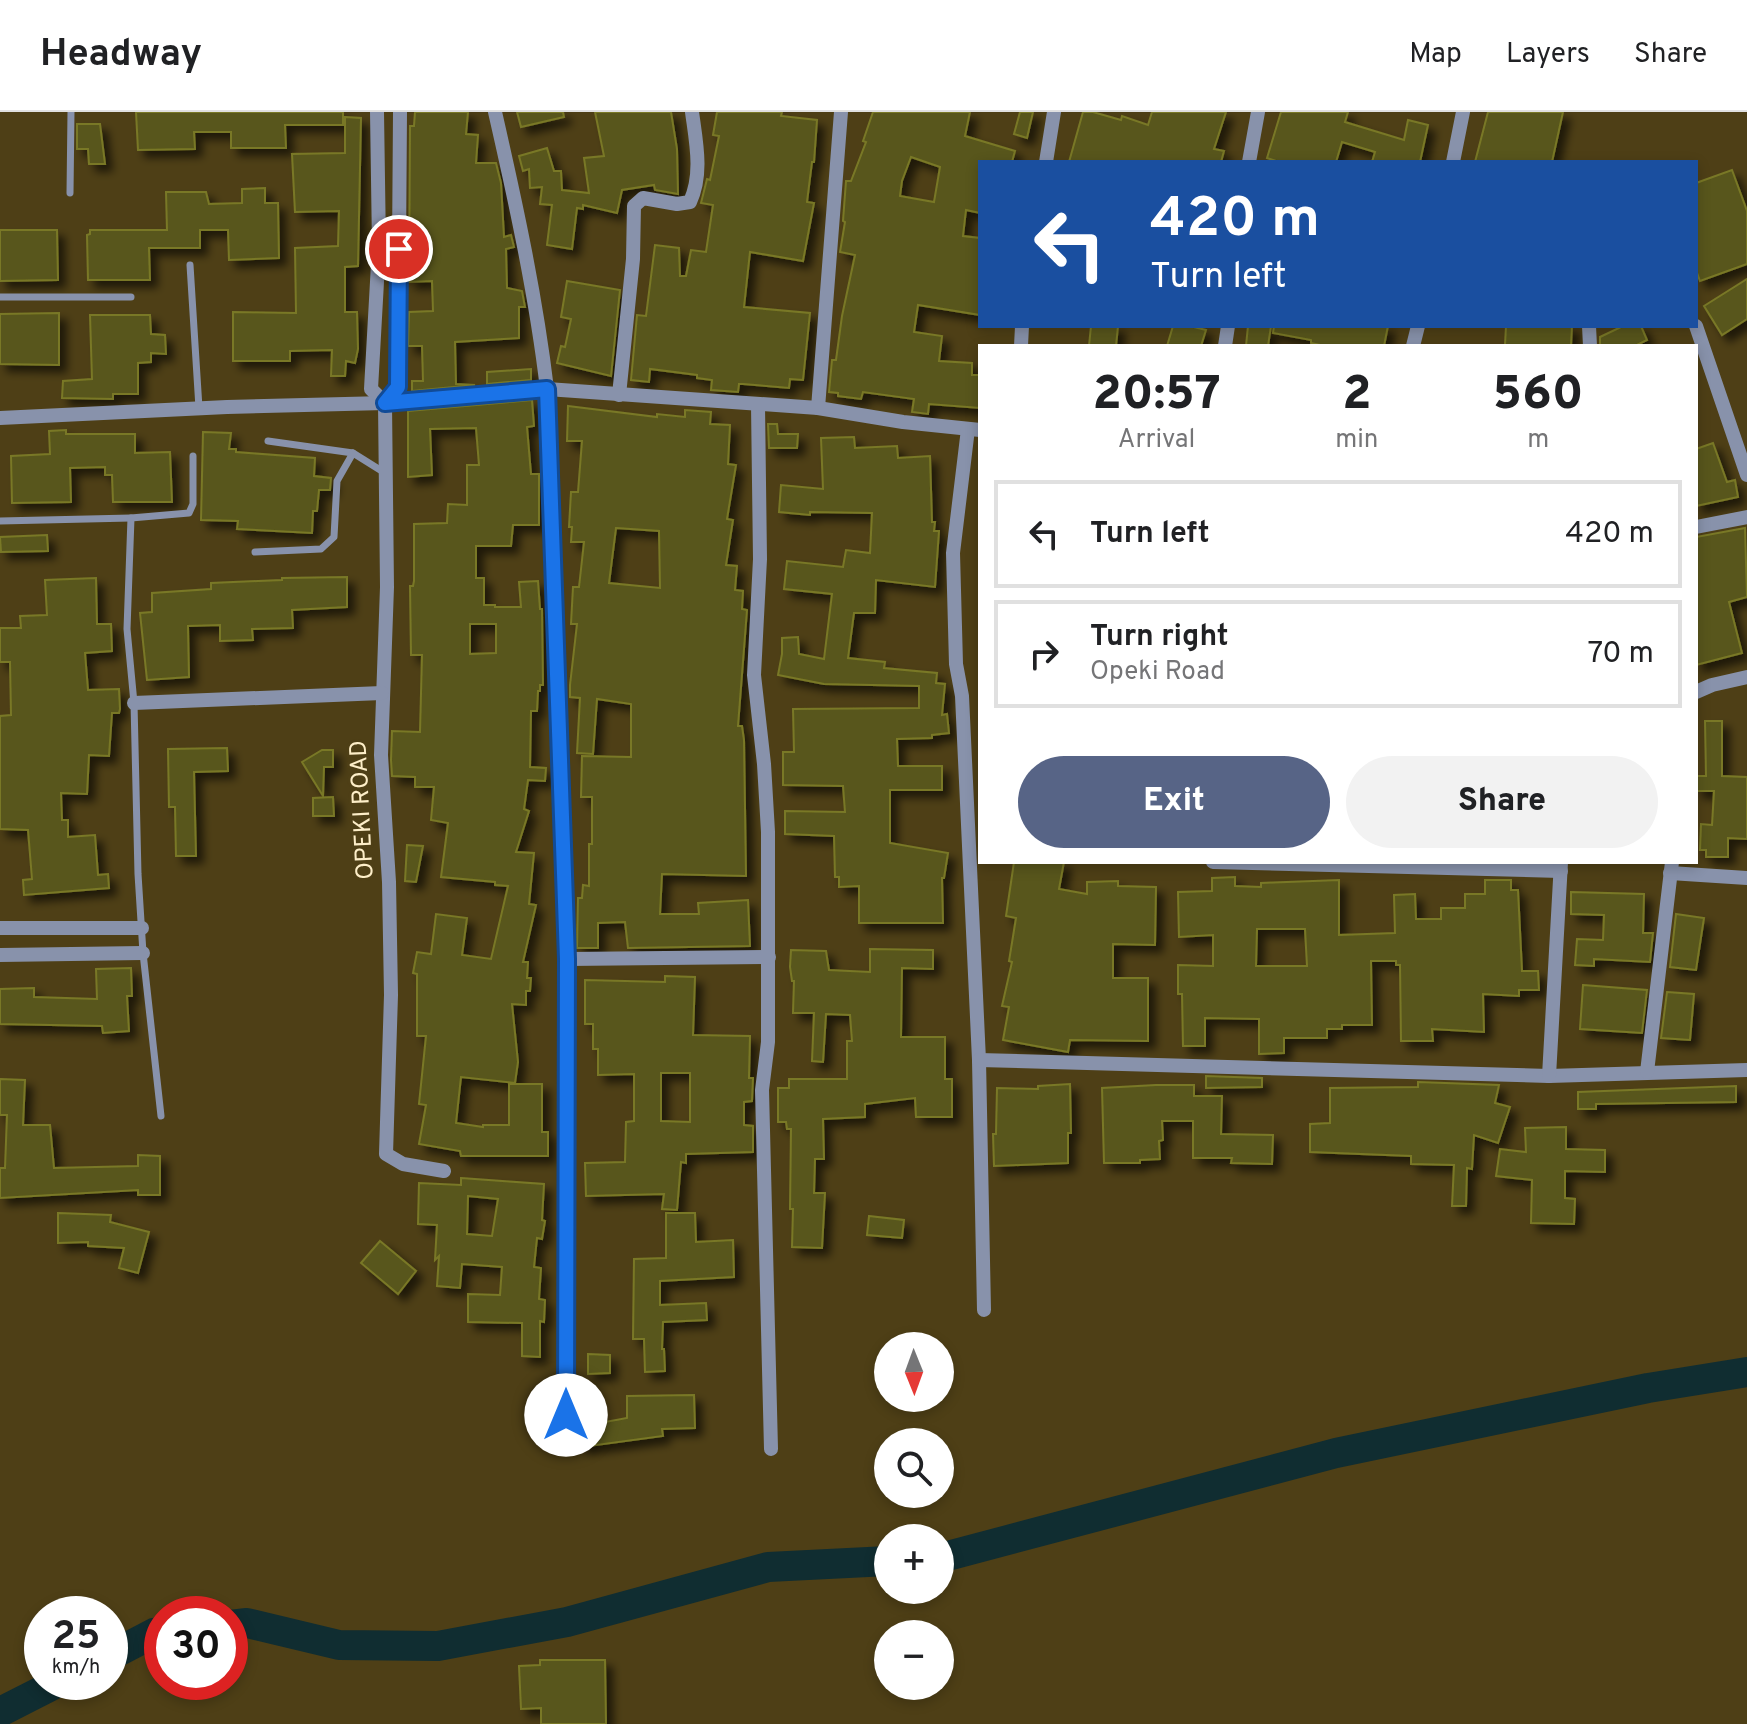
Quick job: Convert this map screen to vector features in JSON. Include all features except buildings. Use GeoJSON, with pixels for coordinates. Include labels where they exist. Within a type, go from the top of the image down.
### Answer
{"type":"FeatureCollection","features":[{"type":"Feature","properties":{"kind":"street","name":"OPEKI ROAD"},"geometry":{"type":"LineString","coordinates":[[377,112],[379,246],[371,389],[385,403]]}},
{"type":"Feature","properties":{"kind":"street","name":"OPEKI ROAD"},"geometry":{"type":"LineString","coordinates":[[400,112],[398,387],[385,403],[387,587],[381,769],[389,882],[391,995],[386,1154],[403,1164],[444,1171]]}},
{"type":"Feature","properties":{"kind":"street"},"geometry":{"type":"LineString","coordinates":[[495,112],[531,286],[547,389],[567,959],[565,1447]]}},
{"type":"Feature","properties":{"kind":"street"},"geometry":{"type":"LineString","coordinates":[[619,395],[633,259],[634,206],[643,198],[677,204],[690,202],[696,189],[698,152],[692,112]]}},
{"type":"Feature","properties":{"kind":"street"},"geometry":{"type":"LineString","coordinates":[[818,408],[841,112]]}},
{"type":"Feature","properties":{"kind":"street"},"geometry":{"type":"LineString","coordinates":[[1046,160],[1054,112]]}},
{"type":"Feature","properties":{"kind":"street"},"geometry":{"type":"LineString","coordinates":[[1249,160],[1258,112]]}},
{"type":"Feature","properties":{"kind":"street"},"geometry":{"type":"LineString","coordinates":[[1453,160],[1463,112]]}},
{"type":"Feature","properties":{"kind":"street"},"geometry":{"type":"LineString","coordinates":[[379,246],[399,249]]}},
{"type":"Feature","properties":{"kind":"street"},"geometry":{"type":"LineString","coordinates":[[1697,328],[1747,475]]}},
{"type":"Feature","properties":{"kind":"street"},"geometry":{"type":"LineString","coordinates":[[0,418],[385,403],[547,389],[818,408],[903,422],[974,429],[953,553],[956,664],[962,696],[979,1060],[984,1310]]}},
{"type":"Feature","properties":{"kind":"street"},"geometry":{"type":"LineString","coordinates":[[758,405],[760,559],[754,675],[767,802],[768,1042],[762,1090],[771,1449]]}},
{"type":"Feature","properties":{"kind":"street"},"geometry":{"type":"LineString","coordinates":[[1698,527],[1747,517]]}},
{"type":"Feature","properties":{"kind":"street"},"geometry":{"type":"LineString","coordinates":[[1698,691],[1724,681],[1747,677]]}},
{"type":"Feature","properties":{"kind":"street"},"geometry":{"type":"LineString","coordinates":[[134,703],[382,693]]}},
{"type":"Feature","properties":{"kind":"street"},"geometry":{"type":"LineString","coordinates":[[1387,864],[1561,866],[1549,1076]]}},
{"type":"Feature","properties":{"kind":"street"},"geometry":{"type":"LineString","coordinates":[[1647,1072],[1671,868],[1747,878]]}},
{"type":"Feature","properties":{"kind":"street"},"geometry":{"type":"LineString","coordinates":[[0,928],[142,928]]}},
{"type":"Feature","properties":{"kind":"street"},"geometry":{"type":"LineString","coordinates":[[0,955],[143,953]]}},
{"type":"Feature","properties":{"kind":"street"},"geometry":{"type":"LineString","coordinates":[[567,959],[769,957]]}},
{"type":"Feature","properties":{"kind":"street"},"geometry":{"type":"LineString","coordinates":[[979,1060],[1549,1076],[1747,1070]]}},
{"type":"Feature","properties":{"kind":"lane"},"geometry":{"type":"LineString","coordinates":[[70,193],[71,112]]}},
{"type":"Feature","properties":{"kind":"lane"},"geometry":{"type":"LineString","coordinates":[[190,265],[199,408]]}},
{"type":"Feature","properties":{"kind":"lane"},"geometry":{"type":"LineString","coordinates":[[0,297],[131,297]]}},
{"type":"Feature","properties":{"kind":"lane"},"geometry":{"type":"LineString","coordinates":[[268,441],[353,453],[387,475]]}},
{"type":"Feature","properties":{"kind":"lane"},"geometry":{"type":"LineString","coordinates":[[255,552],[321,549],[334,537],[337,481],[353,453]]}},
{"type":"Feature","properties":{"kind":"lane"},"geometry":{"type":"LineString","coordinates":[[0,521],[131,518],[189,513],[193,504],[193,456]]}},
{"type":"Feature","properties":{"kind":"lane"},"geometry":{"type":"LineString","coordinates":[[131,518],[127,629],[134,703],[138,874],[143,953],[161,1116]]}},
{"type":"Feature","properties":{"kind":"waterway"},"geometry":{"type":"LineString","coordinates":[[954,1554],[1336,1453],[1648,1388],[1747,1372]]}},
{"type":"Feature","properties":{"kind":"waterway"},"geometry":{"type":"LineString","coordinates":[[248,1623],[339,1645],[438,1646],[567,1622],[768,1567],[874,1562]]}},
{"type":"Feature","properties":{"kind":"waterway"},"geometry":{"type":"LineString","coordinates":[[128,1647],[144,1638]]}},
{"type":"Feature","properties":{"kind":"waterway"},"geometry":{"type":"LineString","coordinates":[[0,1712],[24,1700]]}},
{"type":"Feature","properties":{"kind":"route"},"geometry":{"type":"LineString","coordinates":[[399,249],[398,387],[385,403],[547,389],[567,959],[566,1415]]}}]}
